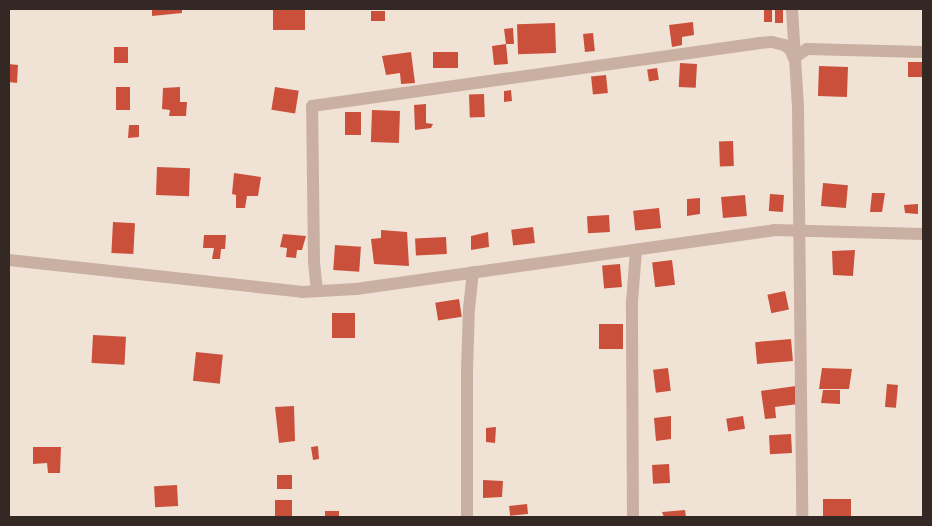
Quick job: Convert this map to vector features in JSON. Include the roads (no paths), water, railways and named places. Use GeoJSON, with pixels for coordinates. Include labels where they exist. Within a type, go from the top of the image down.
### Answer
{"type":"FeatureCollection","features":[{"type":"Feature","properties":{"kind":"street"},"geometry":{"type":"LineString","coordinates":[[792,9],[798,106],[802,517]]}},
{"type":"Feature","properties":{"kind":"street"},"geometry":{"type":"LineString","coordinates":[[317,291],[314,262],[312,106],[759,43],[772,42],[784,45],[790,49],[794,58]]}},
{"type":"Feature","properties":{"kind":"street"},"geometry":{"type":"LineString","coordinates":[[794,58],[807,49],[923,52]]}},
{"type":"Feature","properties":{"kind":"street"},"geometry":{"type":"LineString","coordinates":[[9,260],[302,292],[356,289],[774,230],[923,234]]}},
{"type":"Feature","properties":{"kind":"street"},"geometry":{"type":"LineString","coordinates":[[633,517],[632,302],[636,250]]}},
{"type":"Feature","properties":{"kind":"street"},"geometry":{"type":"LineString","coordinates":[[466,517],[467,372],[469,309],[473,272]]}}]}
